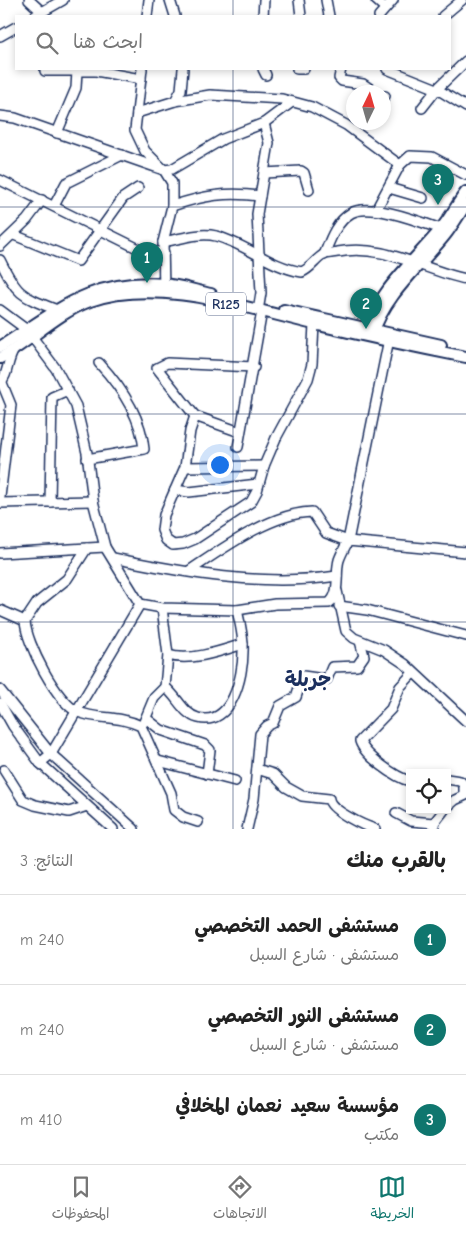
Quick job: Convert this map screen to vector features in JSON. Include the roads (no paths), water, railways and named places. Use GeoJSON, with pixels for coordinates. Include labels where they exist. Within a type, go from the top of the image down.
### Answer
{"type":"FeatureCollection","features":[{"type":"Feature","properties":{"kind":"main road"},"geometry":{"type":"LineString","coordinates":[[369,332],[380,303],[415,263],[466,192]]}},
{"type":"Feature","properties":{"kind":"main road"},"geometry":{"type":"LineString","coordinates":[[415,263],[446,234],[466,205]]}},
{"type":"Feature","properties":{"kind":"main road","name":"R125"},"geometry":{"type":"LineString","coordinates":[[0,358],[16,347],[57,310],[72,301],[105,288],[164,288],[369,332],[466,357]]}},
{"type":"Feature","properties":{"kind":"main road","name":"R125"},"geometry":{"type":"LineString","coordinates":[[0,348],[89,302],[128,293],[164,288]]}},
{"type":"Feature","properties":{"kind":"main road","name":"R125"},"geometry":{"type":"LineString","coordinates":[[260,308],[314,324],[369,332]]}},
{"type":"Feature","properties":{"kind":"main road","name":"R125"},"geometry":{"type":"LineString","coordinates":[[390,338],[466,351]]}},
{"type":"Feature","properties":{"kind":"street"},"geometry":{"type":"LineString","coordinates":[[28,0],[38,14],[62,0]]}},
{"type":"Feature","properties":{"kind":"street"},"geometry":{"type":"LineString","coordinates":[[145,0],[149,0],[147,15]]}},
{"type":"Feature","properties":{"kind":"street"},"geometry":{"type":"LineString","coordinates":[[170,0],[175,15]]}},
{"type":"Feature","properties":{"kind":"street"},"geometry":{"type":"LineString","coordinates":[[263,15],[264,0]]}},
{"type":"Feature","properties":{"kind":"street"},"geometry":{"type":"LineString","coordinates":[[299,0],[301,15]]}},
{"type":"Feature","properties":{"kind":"street"},"geometry":{"type":"LineString","coordinates":[[326,0],[329,15]]}},
{"type":"Feature","properties":{"kind":"street"},"geometry":{"type":"LineString","coordinates":[[376,0],[385,8]]}},
{"type":"Feature","properties":{"kind":"street"},"geometry":{"type":"LineString","coordinates":[[380,15],[394,0]]}},
{"type":"Feature","properties":{"kind":"street"},"geometry":{"type":"LineString","coordinates":[[444,15],[462,0]]}},
{"type":"Feature","properties":{"kind":"street"},"geometry":{"type":"LineString","coordinates":[[0,36],[15,28]]}},
{"type":"Feature","properties":{"kind":"street"},"geometry":{"type":"LineString","coordinates":[[422,108],[436,89],[466,60]]}},
{"type":"Feature","properties":{"kind":"street"},"geometry":{"type":"LineString","coordinates":[[142,70],[134,130],[145,151],[164,170],[172,183],[172,206],[163,242],[164,288]]}},
{"type":"Feature","properties":{"kind":"street"},"geometry":{"type":"LineString","coordinates":[[174,101],[182,90],[183,70]]}},
{"type":"Feature","properties":{"kind":"street"},"geometry":{"type":"LineString","coordinates":[[341,70],[339,78],[342,81],[364,85]]}},
{"type":"Feature","properties":{"kind":"street"},"geometry":{"type":"LineString","coordinates":[[393,70],[406,72],[466,107]]}},
{"type":"Feature","properties":{"kind":"street"},"geometry":{"type":"LineString","coordinates":[[45,71],[96,71],[141,79]]}},
{"type":"Feature","properties":{"kind":"street"},"geometry":{"type":"LineString","coordinates":[[57,133],[76,88],[77,71]]}},
{"type":"Feature","properties":{"kind":"street"},"geometry":{"type":"LineString","coordinates":[[137,112],[174,101],[210,95],[282,99],[312,107],[346,125],[400,165]]}},
{"type":"Feature","properties":{"kind":"street"},"geometry":{"type":"LineString","coordinates":[[0,116],[15,118],[164,170],[172,169],[222,139],[264,123],[292,102]]}},
{"type":"Feature","properties":{"kind":"street"},"geometry":{"type":"LineString","coordinates":[[238,447],[254,366],[262,293],[257,214],[269,142],[264,123]]}},
{"type":"Feature","properties":{"kind":"street"},"geometry":{"type":"LineString","coordinates":[[54,206],[66,183],[122,155]]}},
{"type":"Feature","properties":{"kind":"street"},"geometry":{"type":"LineString","coordinates":[[376,210],[400,165],[410,156],[432,157],[466,175]]}},
{"type":"Feature","properties":{"kind":"street"},"geometry":{"type":"LineString","coordinates":[[264,173],[304,173],[309,190]]}},
{"type":"Feature","properties":{"kind":"street"},"geometry":{"type":"LineString","coordinates":[[0,180],[141,250],[164,253]]}},
{"type":"Feature","properties":{"kind":"street"},"geometry":{"type":"LineString","coordinates":[[14,234],[76,261],[80,260],[123,198],[138,188]]}},
{"type":"Feature","properties":{"kind":"street"},"geometry":{"type":"LineString","coordinates":[[389,188],[423,198]]}},
{"type":"Feature","properties":{"kind":"street"},"geometry":{"type":"LineString","coordinates":[[172,206],[213,194],[233,193],[260,196]]}},
{"type":"Feature","properties":{"kind":"street"},"geometry":{"type":"LineString","coordinates":[[42,200],[14,234],[0,247],[2,264],[13,287],[32,300],[57,310]]}},
{"type":"Feature","properties":{"kind":"street"},"geometry":{"type":"LineString","coordinates":[[163,242],[198,235],[216,236],[260,258],[302,272],[312,267],[324,255],[334,229],[352,212],[376,210],[414,219],[441,229]]}},
{"type":"Feature","properties":{"kind":"street"},"geometry":{"type":"LineString","coordinates":[[324,255],[349,249],[379,252],[466,279]]}},
{"type":"Feature","properties":{"kind":"street"},"geometry":{"type":"LineString","coordinates":[[0,310],[30,334],[56,369],[68,390],[76,406],[93,501],[105,547],[140,604],[162,608],[238,610],[275,604],[329,604],[333,600],[339,560],[348,541],[390,338]]}},
{"type":"Feature","properties":{"kind":"street"},"geometry":{"type":"LineString","coordinates":[[195,416],[190,431],[185,467],[164,515],[162,530],[166,540],[173,544],[184,544],[250,502],[258,491],[258,484],[264,466],[308,379],[312,364],[314,324]]}},
{"type":"Feature","properties":{"kind":"street"},"geometry":{"type":"LineString","coordinates":[[0,498],[12,405],[1,383],[9,358],[16,347]]}},
{"type":"Feature","properties":{"kind":"street"},"geometry":{"type":"LineString","coordinates":[[87,459],[144,449],[136,418],[121,388],[99,363]]}},
{"type":"Feature","properties":{"kind":"street"},"geometry":{"type":"LineString","coordinates":[[240,432],[195,416],[158,368],[167,363],[254,366]]}},
{"type":"Feature","properties":{"kind":"street"},"geometry":{"type":"LineString","coordinates":[[50,502],[52,397],[68,390]]}},
{"type":"Feature","properties":{"kind":"street"},"geometry":{"type":"LineString","coordinates":[[185,467],[264,466]]}},
{"type":"Feature","properties":{"kind":"street"},"geometry":{"type":"LineString","coordinates":[[175,490],[189,492],[258,484]]}},
{"type":"Feature","properties":{"kind":"street"},"geometry":{"type":"LineString","coordinates":[[0,503],[93,501]]}},
{"type":"Feature","properties":{"kind":"street"},"geometry":{"type":"LineString","coordinates":[[189,571],[236,542],[289,514],[312,512],[326,533],[348,541],[466,552]]}},
{"type":"Feature","properties":{"kind":"street"},"geometry":{"type":"LineString","coordinates":[[0,553],[105,547]]}},
{"type":"Feature","properties":{"kind":"street"},"geometry":{"type":"LineString","coordinates":[[87,548],[67,579],[37,603],[25,621],[26,631],[54,688],[66,703],[77,712],[144,722],[205,745],[210,750],[207,774]]}},
{"type":"Feature","properties":{"kind":"street"},"geometry":{"type":"LineString","coordinates":[[113,558],[148,567],[256,580],[337,576]]}},
{"type":"Feature","properties":{"kind":"street"},"geometry":{"type":"LineString","coordinates":[[336,589],[346,631],[360,641],[371,643],[384,650],[414,673],[466,721]]}},
{"type":"Feature","properties":{"kind":"street"},"geometry":{"type":"LineString","coordinates":[[40,763],[51,754],[140,604]]}},
{"type":"Feature","properties":{"kind":"street"},"geometry":{"type":"LineString","coordinates":[[339,606],[367,610],[466,636]]}},
{"type":"Feature","properties":{"kind":"street"},"geometry":{"type":"LineString","coordinates":[[162,608],[168,655],[165,687],[154,698],[144,722],[171,793],[174,810],[183,817],[198,822]]}},
{"type":"Feature","properties":{"kind":"street"},"geometry":{"type":"LineString","coordinates":[[0,610],[25,621]]}},
{"type":"Feature","properties":{"kind":"street"},"geometry":{"type":"LineString","coordinates":[[165,687],[189,714],[206,719],[221,715],[229,706],[241,673],[243,644],[238,610]]}},
{"type":"Feature","properties":{"kind":"street"},"geometry":{"type":"LineString","coordinates":[[247,829],[254,799],[260,734],[266,726],[274,723],[280,706],[296,697],[303,676],[324,679],[327,678],[332,667],[357,666],[364,656],[360,641]]}},
{"type":"Feature","properties":{"kind":"street"},"geometry":{"type":"LineString","coordinates":[[168,655],[175,658],[196,655],[243,644]]}},
{"type":"Feature","properties":{"kind":"street"},"geometry":{"type":"LineString","coordinates":[[406,780],[399,777],[368,755],[362,748],[360,741],[391,709],[400,687],[414,673]]}},
{"type":"Feature","properties":{"kind":"street"},"geometry":{"type":"LineString","coordinates":[[0,690],[3,703],[13,726],[40,763],[113,829]]}},
{"type":"Feature","properties":{"kind":"street"},"geometry":{"type":"LineString","coordinates":[[3,703],[51,754],[134,829]]}},
{"type":"Feature","properties":{"kind":"street"},"geometry":{"type":"LineString","coordinates":[[158,761],[235,781]]}},
{"type":"Feature","properties":{"kind":"street"},"geometry":{"type":"LineString","coordinates":[[258,769],[273,774],[286,787],[302,796],[329,799],[332,806],[362,827],[375,829]]}},
{"type":"Feature","properties":{"kind":"street"},"geometry":{"type":"LineString","coordinates":[[4,770],[23,800],[35,805],[69,812],[87,806]]}},
{"type":"Feature","properties":{"kind":"street"},"geometry":{"type":"LineString","coordinates":[[451,780],[460,781],[464,785],[465,795],[451,804]]}},
{"type":"Feature","properties":{"kind":"street"},"geometry":{"type":"LineString","coordinates":[[396,813],[411,821],[434,826],[442,814]]}},
{"type":"Feature","properties":{"kind":"place","name":"مؤسسة سعيد نعمان المخلافي"},"geometry":{"type":"Point","coordinates":[438,205]}},
{"type":"Feature","properties":{"kind":"place","name":"مستشفى الحمد التخصصي"},"geometry":{"type":"Point","coordinates":[147,283]}},
{"type":"Feature","properties":{"kind":"place","name":"مستشفى النور التخصصي"},"geometry":{"type":"Point","coordinates":[366,329]}},
{"type":"Feature","properties":{"kind":"district","name":"جربلة"},"geometry":{"type":"Point","coordinates":[308,679]}}]}
